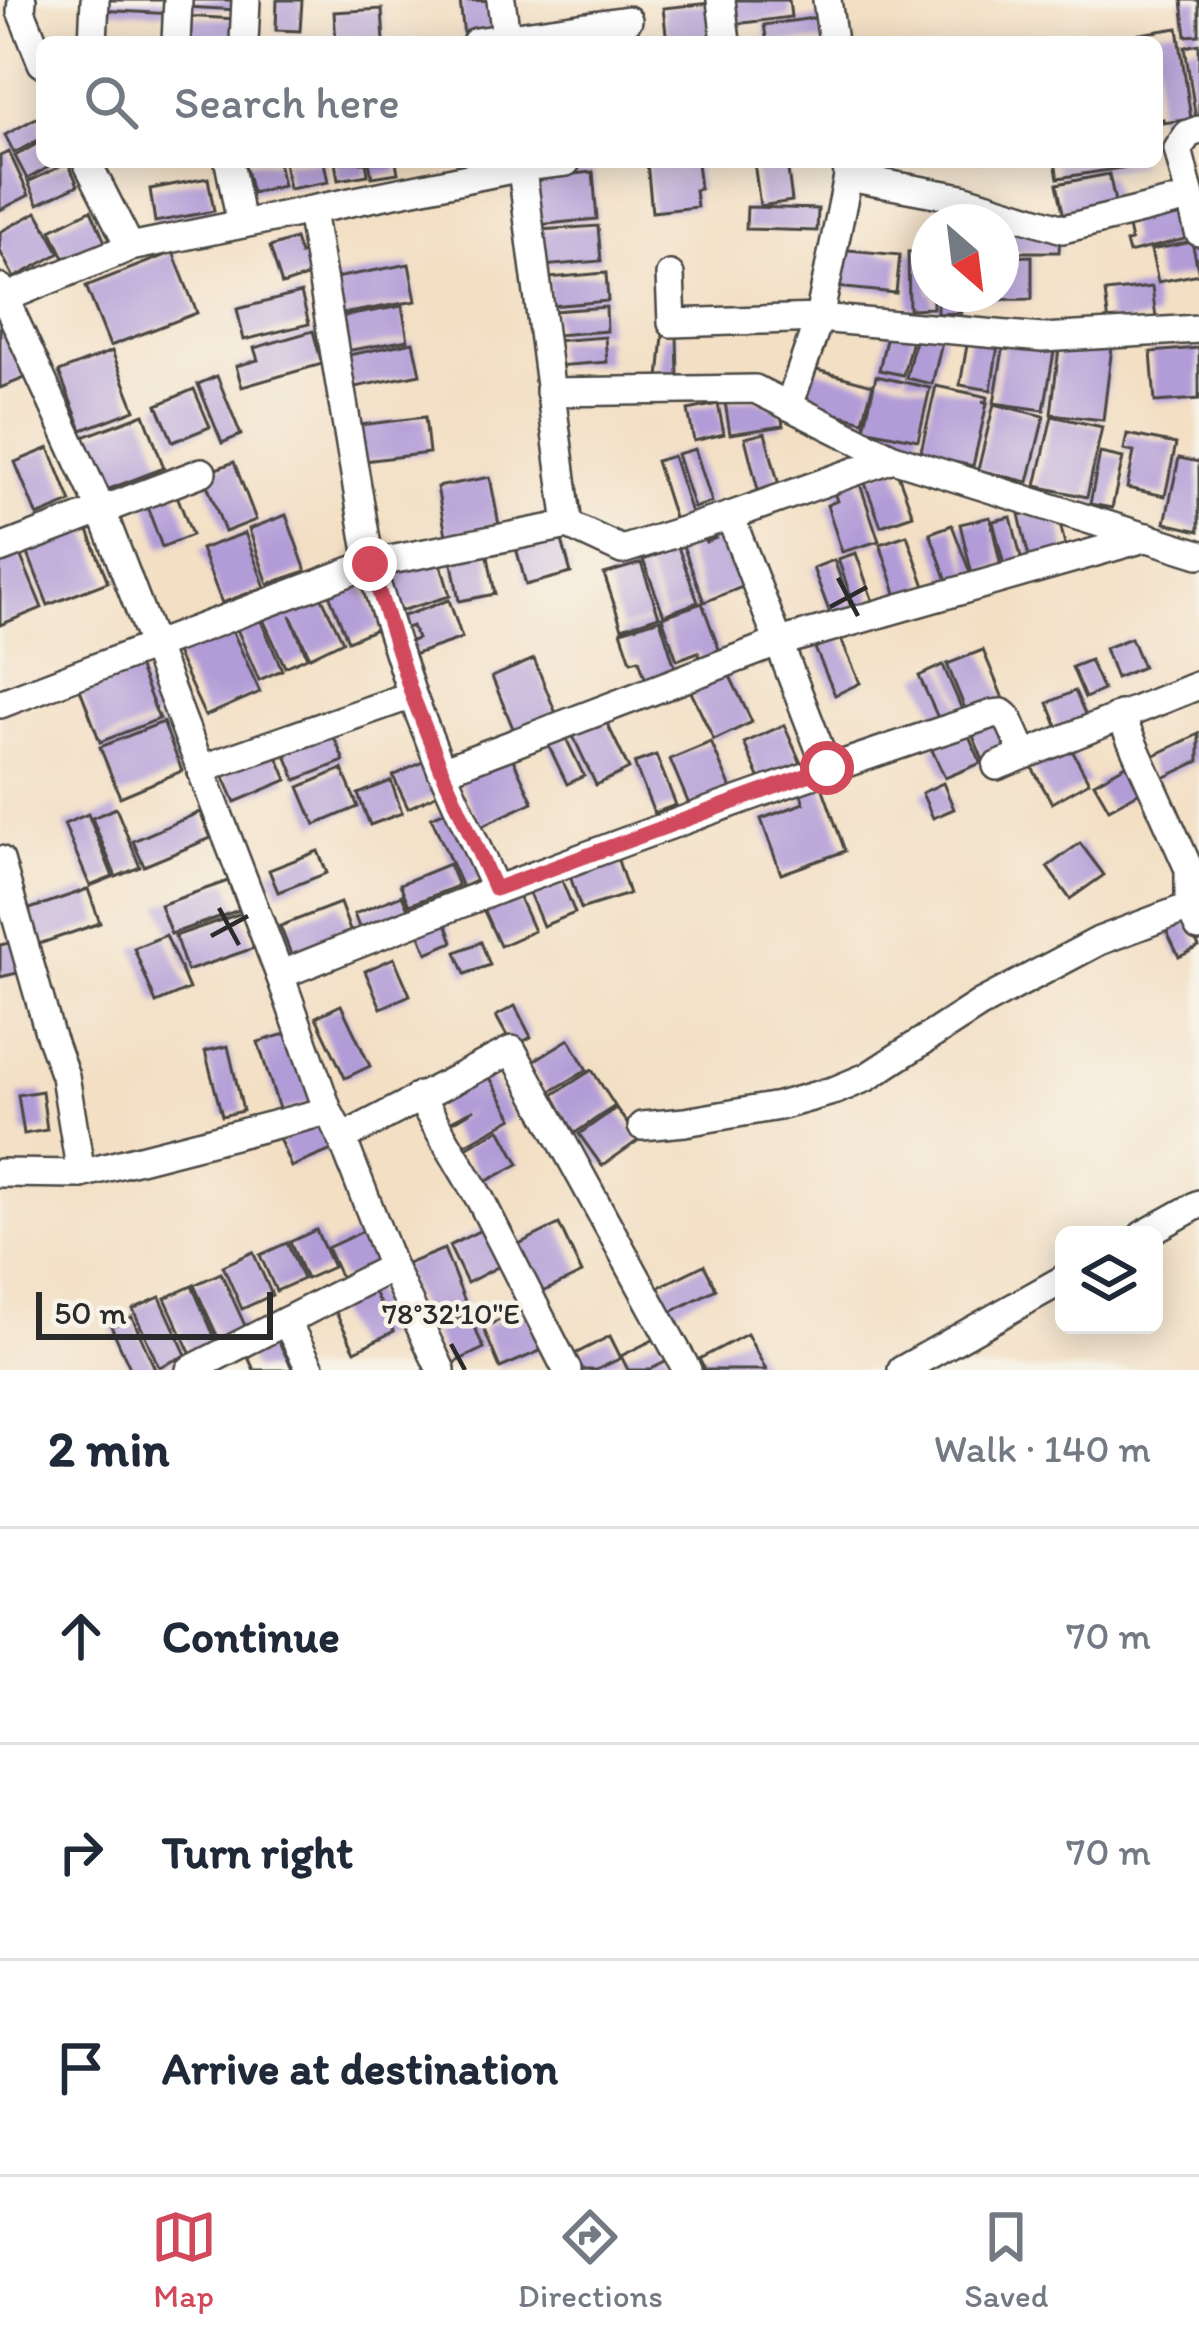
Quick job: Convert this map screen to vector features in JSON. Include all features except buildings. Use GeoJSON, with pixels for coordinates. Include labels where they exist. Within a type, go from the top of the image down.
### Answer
{"type":"FeatureCollection","features":[{"type":"Feature","properties":{"kind":"street"},"geometry":{"type":"LineString","coordinates":[[22,0],[21,11],[36,48]]}},
{"type":"Feature","properties":{"kind":"street"},"geometry":{"type":"LineString","coordinates":[[93,36],[94,0]]}},
{"type":"Feature","properties":{"kind":"street"},"geometry":{"type":"LineString","coordinates":[[176,36],[178,0]]}},
{"type":"Feature","properties":{"kind":"street"},"geometry":{"type":"LineString","coordinates":[[244,36],[246,0]]}},
{"type":"Feature","properties":{"kind":"street"},"geometry":{"type":"LineString","coordinates":[[501,0],[506,36]]}},
{"type":"Feature","properties":{"kind":"street"},"geometry":{"type":"LineString","coordinates":[[721,0],[725,36]]}},
{"type":"Feature","properties":{"kind":"street"},"geometry":{"type":"LineString","coordinates":[[826,0],[832,36]]}},
{"type":"Feature","properties":{"kind":"street"},"geometry":{"type":"LineString","coordinates":[[531,36],[628,20]]}},
{"type":"Feature","properties":{"kind":"street"},"geometry":{"type":"LineString","coordinates":[[1199,130],[1188,134],[1178,149],[1199,232]]}},
{"type":"Feature","properties":{"kind":"street"},"geometry":{"type":"LineString","coordinates":[[90,168],[130,247]]}},
{"type":"Feature","properties":{"kind":"street"},"geometry":{"type":"LineString","coordinates":[[231,168],[241,223]]}},
{"type":"Feature","properties":{"kind":"street"},"geometry":{"type":"LineString","coordinates":[[441,1370],[392,1267],[328,1111],[101,509],[2,296],[130,247],[504,168]]}},
{"type":"Feature","properties":{"kind":"street"},"geometry":{"type":"LineString","coordinates":[[522,168],[568,525]]}},
{"type":"Feature","properties":{"kind":"street"},"geometry":{"type":"LineString","coordinates":[[789,406],[819,318],[848,170],[1063,229],[1190,198]]}},
{"type":"Feature","properties":{"kind":"street"},"geometry":{"type":"LineString","coordinates":[[310,211],[370,564],[412,695],[495,889]]}},
{"type":"Feature","properties":{"kind":"street"},"geometry":{"type":"LineString","coordinates":[[670,275],[672,322],[819,318],[1042,338],[1199,329]]}},
{"type":"Feature","properties":{"kind":"street"},"geometry":{"type":"LineString","coordinates":[[550,392],[755,389],[893,458],[1198,556]]}},
{"type":"Feature","properties":{"kind":"street"},"geometry":{"type":"LineString","coordinates":[[0,704],[370,564],[568,525],[622,550],[893,458]]}},
{"type":"Feature","properties":{"kind":"street"},"geometry":{"type":"LineString","coordinates":[[0,549],[202,472]]}},
{"type":"Feature","properties":{"kind":"street"},"geometry":{"type":"LineString","coordinates":[[730,516],[827,768]]}},
{"type":"Feature","properties":{"kind":"street"},"geometry":{"type":"LineString","coordinates":[[442,771],[780,642],[1148,537]]}},
{"type":"Feature","properties":{"kind":"street"},"geometry":{"type":"LineString","coordinates":[[998,766],[1199,685]]}},
{"type":"Feature","properties":{"kind":"street"},"geometry":{"type":"LineString","coordinates":[[201,769],[412,695]]}},
{"type":"Feature","properties":{"kind":"street"},"geometry":{"type":"LineString","coordinates":[[280,975],[495,889],[827,768],[1002,713],[1024,754]]}},
{"type":"Feature","properties":{"kind":"street"},"geometry":{"type":"LineString","coordinates":[[643,1126],[779,1106],[836,1090],[867,1077],[980,1004],[1099,941],[1194,917],[1189,869],[1120,715]]}},
{"type":"Feature","properties":{"kind":"street"},"geometry":{"type":"LineString","coordinates":[[0,860],[65,1076],[82,1174]]}},
{"type":"Feature","properties":{"kind":"street"},"geometry":{"type":"LineString","coordinates":[[342,1138],[512,1050],[687,1370]]}},
{"type":"Feature","properties":{"kind":"street"},"geometry":{"type":"LineString","coordinates":[[419,1096],[480,1198],[567,1370]]}},
{"type":"Feature","properties":{"kind":"street"},"geometry":{"type":"LineString","coordinates":[[0,1173],[82,1174],[328,1111]]}},
{"type":"Feature","properties":{"kind":"street"},"geometry":{"type":"LineString","coordinates":[[1159,1226],[1199,1204]]}},
{"type":"Feature","properties":{"kind":"street"},"geometry":{"type":"LineString","coordinates":[[190,1370],[392,1267]]}},
{"type":"Feature","properties":{"kind":"street"},"geometry":{"type":"LineString","coordinates":[[902,1370],[1055,1284]]}},
{"type":"Feature","properties":{"kind":"street"},"geometry":{"type":"LineString","coordinates":[[286,1321],[311,1370]]}},
{"type":"Feature","properties":{"kind":"route"},"geometry":{"type":"LineString","coordinates":[[370,564],[412,695],[495,889],[827,768]]}}]}
